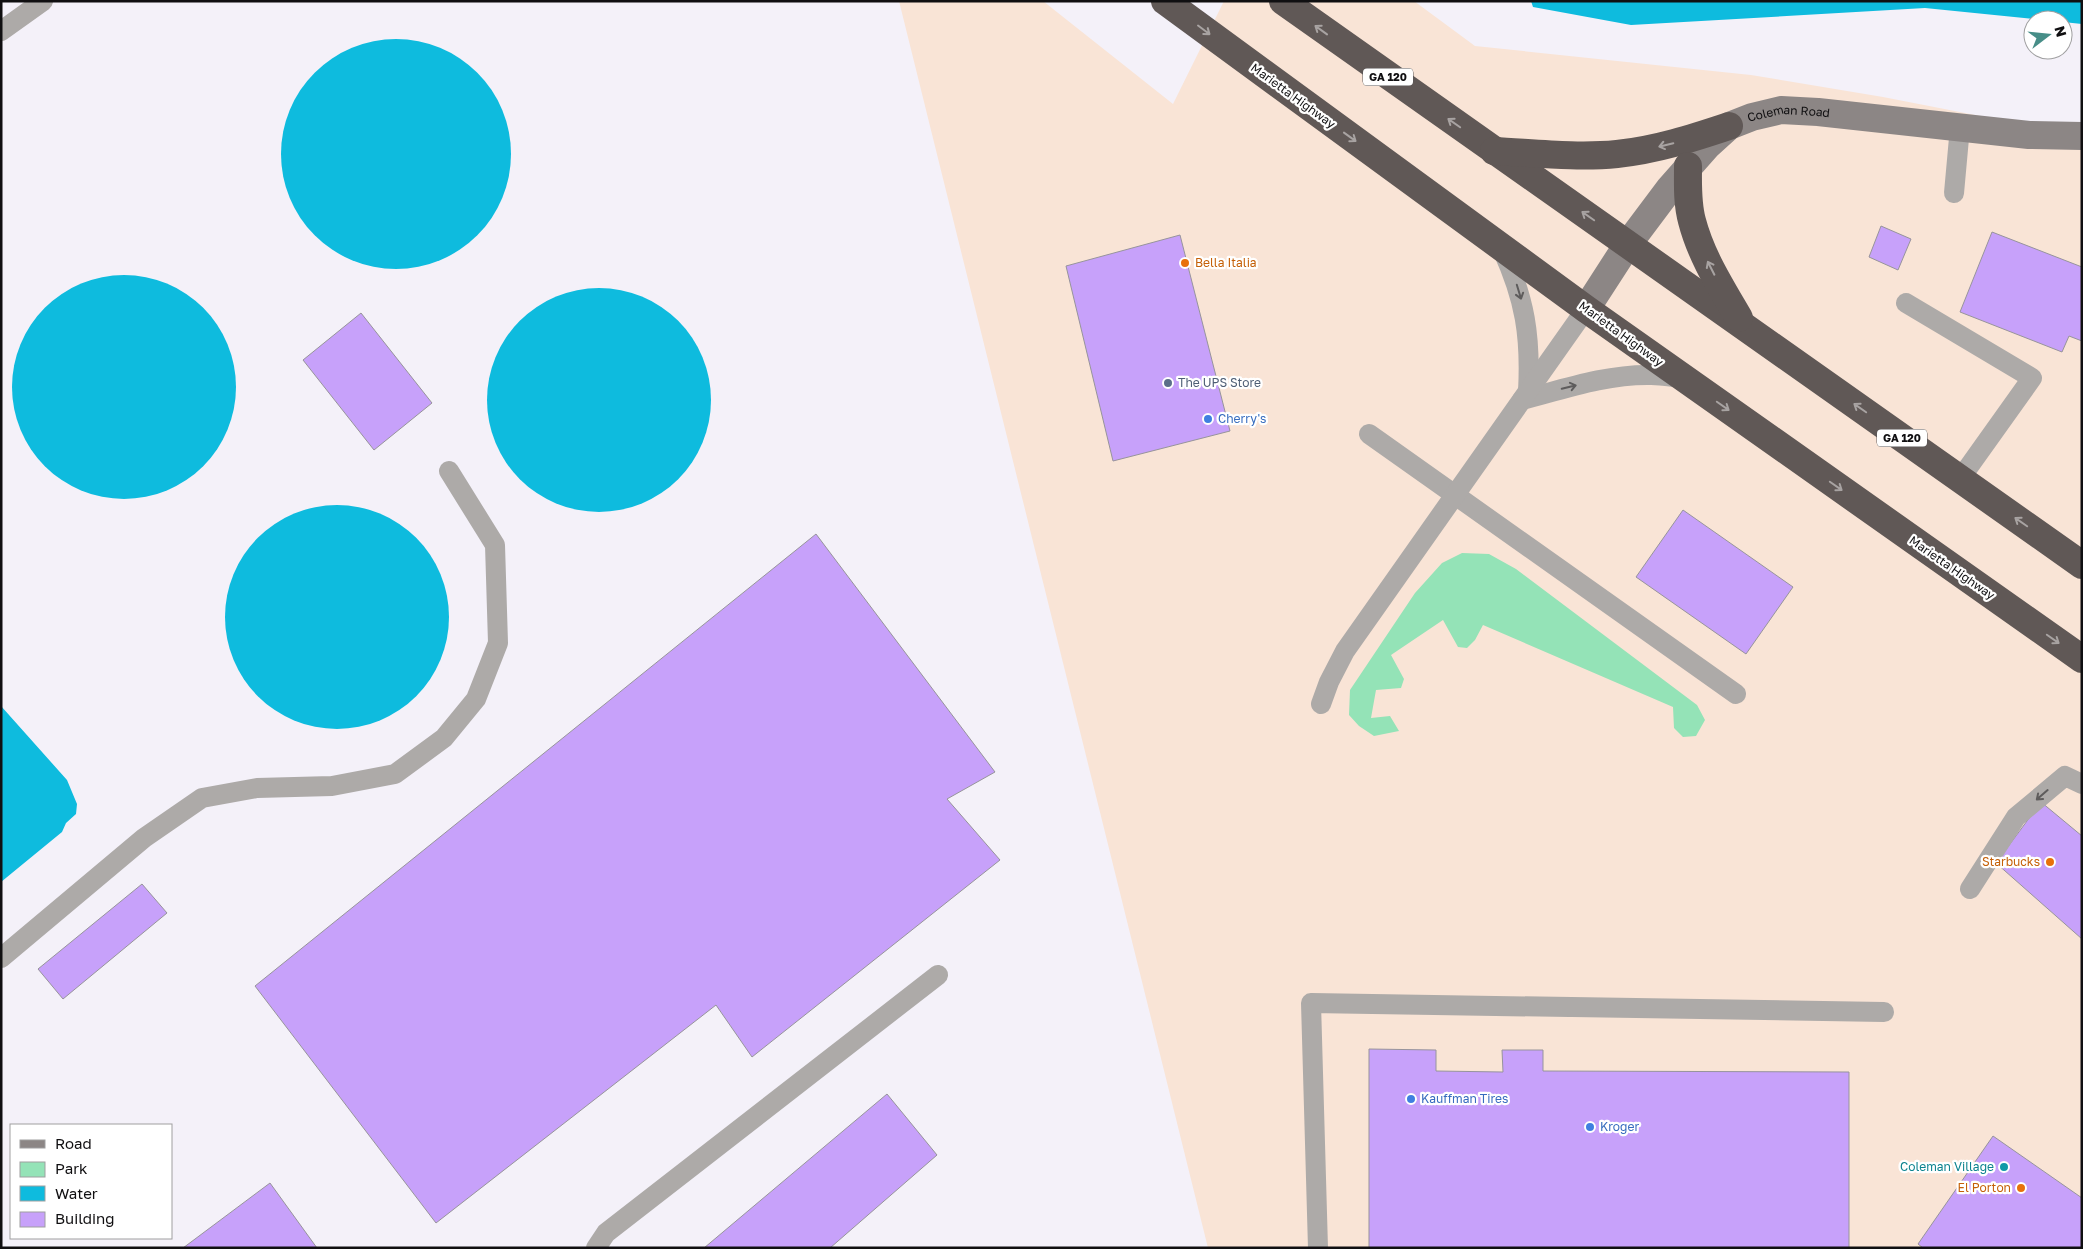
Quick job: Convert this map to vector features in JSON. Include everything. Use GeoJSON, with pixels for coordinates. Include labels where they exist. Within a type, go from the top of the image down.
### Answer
{"type":"FeatureCollection","features":[{"type":"Feature","properties":{"kind":"highway","name":"Marietta Highway"},"geometry":{"type":"LineString","coordinates":[[1165,1],[1586,309],[2082,659]]}},
{"type":"Feature","properties":{"kind":"highway","name":"GA 120"},"geometry":{"type":"LineString","coordinates":[[1282,1],[2082,565]]}},
{"type":"Feature","properties":{"kind":"highway"},"geometry":{"type":"LineString","coordinates":[[1494,151],[1551,154],[1617,154],[1692,139],[1729,126]]}},
{"type":"Feature","properties":{"kind":"highway"},"geometry":{"type":"LineString","coordinates":[[1688,166],[1688,197],[1698,240],[1711,268],[1744,326]]}},
{"type":"Feature","properties":{"kind":"street","name":"Coleman Road"},"geometry":{"type":"LineString","coordinates":[[1586,309],[1628,244],[1688,166],[1729,126],[1752,117],[1781,110],[1818,112],[2029,135],[2082,136]]}},
{"type":"Feature","properties":{"kind":"lane"},"geometry":{"type":"LineString","coordinates":[[1,31],[43,1]]}},
{"type":"Feature","properties":{"kind":"lane"},"geometry":{"type":"LineString","coordinates":[[1954,193],[1960,127]]}},
{"type":"Feature","properties":{"kind":"lane"},"geometry":{"type":"LineString","coordinates":[[1501,247],[1521,297],[1527,325],[1530,356],[1525,396]]}},
{"type":"Feature","properties":{"kind":"lane"},"geometry":{"type":"LineString","coordinates":[[1906,303],[2032,378],[1960,479]]}},
{"type":"Feature","properties":{"kind":"lane"},"geometry":{"type":"LineString","coordinates":[[1321,704],[1328,682],[1345,651],[1586,309]]}},
{"type":"Feature","properties":{"kind":"lane"},"geometry":{"type":"LineString","coordinates":[[1525,396],[1595,380],[1621,377],[1651,375],[1683,378]]}},
{"type":"Feature","properties":{"kind":"lane"},"geometry":{"type":"LineString","coordinates":[[1369,434],[1736,694]]}},
{"type":"Feature","properties":{"kind":"lane"},"geometry":{"type":"LineString","coordinates":[[1,958],[144,838],[202,798],[257,788],[332,786],[394,774],[444,738],[476,698],[498,644],[495,545],[450,471]]}},
{"type":"Feature","properties":{"kind":"lane"},"geometry":{"type":"LineString","coordinates":[[1970,889],[2016,817],[2065,776],[2082,784]]}},
{"type":"Feature","properties":{"kind":"lane"},"geometry":{"type":"LineString","coordinates":[[596,1248],[606,1233],[938,975]]}},
{"type":"Feature","properties":{"kind":"lane"},"geometry":{"type":"LineString","coordinates":[[1318,1248],[1311,1002],[1884,1012]]}},
{"type":"Feature","properties":{"kind":"shaded area"},"geometry":{"type":"Polygon","coordinates":[[[899,1],[1043,1],[1173,104],[1224,1],[1414,1],[1475,46],[1751,75],[1883,97],[2082,136],[2082,1248],[1208,1248],[899,1]]]}},
{"type":"Feature","properties":{"kind":"green space"},"geometry":{"type":"Polygon","coordinates":[[[1462,553],[1489,554],[1516,569],[1697,705],[1705,720],[1696,736],[1683,737],[1674,728],[1673,707],[1483,625],[1475,640],[1467,648],[1458,647],[1443,620],[1391,655],[1404,679],[1401,688],[1376,690],[1371,718],[1390,716],[1399,731],[1374,736],[1359,726],[1349,715],[1350,690],[1415,593],[1442,563],[1462,553]]]}},
{"type":"Feature","properties":{"kind":"water"},"geometry":{"type":"Polygon","coordinates":[[[1531,1],[2082,1],[2082,24],[2073,23],[2073,10],[2023,10],[2023,18],[1925,8],[1631,25],[1533,7],[1531,1]]]}},
{"type":"Feature","properties":{"kind":"water"},"geometry":{"type":"Polygon","coordinates":[[[385,39],[407,39],[440,47],[460,58],[478,72],[492,90],[503,110],[509,131],[511,154],[509,177],[503,198],[492,218],[478,236],[460,250],[440,261],[407,269],[385,269],[352,261],[332,250],[314,236],[300,218],[289,198],[281,165],[281,143],[289,110],[300,90],[314,72],[332,58],[352,47],[385,39]]]}},
{"type":"Feature","properties":{"kind":"water"},"geometry":{"type":"Polygon","coordinates":[[[124,275],[146,277],[167,283],[195,300],[211,316],[228,344],[234,365],[236,387],[234,409],[228,430],[211,458],[195,474],[167,491],[146,497],[124,499],[102,497],[81,491],[53,474],[37,458],[20,430],[14,409],[12,387],[14,365],[20,344],[37,316],[53,300],[81,283],[102,277],[124,275]]]}},
{"type":"Feature","properties":{"kind":"water"},"geometry":{"type":"Polygon","coordinates":[[[599,288],[621,290],[652,301],[678,321],[698,347],[709,378],[711,400],[709,422],[698,453],[678,479],[652,499],[621,510],[599,512],[577,510],[546,499],[520,479],[500,453],[489,422],[487,400],[489,378],[500,347],[520,321],[546,301],[577,290],[599,288]]]}},
{"type":"Feature","properties":{"kind":"water"},"geometry":{"type":"Polygon","coordinates":[[[337,505],[359,507],[390,518],[408,530],[424,546],[436,564],[444,585],[449,617],[447,639],[436,670],[424,688],[408,704],[390,716],[369,724],[337,729],[315,727],[284,716],[266,704],[250,688],[238,670],[230,649],[225,617],[227,595],[238,564],[250,546],[266,530],[284,518],[305,510],[337,505]]]}},
{"type":"Feature","properties":{"kind":"water"},"geometry":{"type":"Polygon","coordinates":[[[1,706],[67,780],[77,804],[76,814],[66,823],[62,832],[1,882],[1,706]]]}},
{"type":"Feature","properties":{"kind":"building"},"geometry":{"type":"Polygon","coordinates":[[[1881,226],[1911,239],[1898,270],[1869,257],[1881,226]]]}},
{"type":"Feature","properties":{"kind":"building"},"geometry":{"type":"Polygon","coordinates":[[[1992,232],[2082,267],[2082,341],[2069,336],[2062,352],[1960,312],[1992,232]]]}},
{"type":"Feature","properties":{"kind":"building"},"geometry":{"type":"Polygon","coordinates":[[[1180,235],[1230,431],[1113,461],[1066,266],[1180,235]]]}},
{"type":"Feature","properties":{"kind":"building"},"geometry":{"type":"Polygon","coordinates":[[[361,313],[432,403],[374,450],[303,360],[361,313]]]}},
{"type":"Feature","properties":{"kind":"building"},"geometry":{"type":"Polygon","coordinates":[[[1683,510],[1793,587],[1746,654],[1636,577],[1683,510]]]}},
{"type":"Feature","properties":{"kind":"building"},"geometry":{"type":"Polygon","coordinates":[[[816,534],[995,772],[947,799],[1000,860],[752,1057],[716,1005],[436,1223],[255,986],[816,534]]]}},
{"type":"Feature","properties":{"kind":"building"},"geometry":{"type":"Polygon","coordinates":[[[2041,802],[2082,836],[2082,939],[1996,863],[2041,802]]]}},
{"type":"Feature","properties":{"kind":"building"},"geometry":{"type":"Polygon","coordinates":[[[142,884],[167,913],[63,999],[38,969],[142,884]]]}},
{"type":"Feature","properties":{"kind":"building"},"geometry":{"type":"Polygon","coordinates":[[[1369,1049],[1436,1050],[1436,1071],[1503,1072],[1502,1050],[1543,1050],[1543,1071],[1849,1072],[1849,1248],[1369,1248],[1369,1049]]]}},
{"type":"Feature","properties":{"kind":"building"},"geometry":{"type":"Polygon","coordinates":[[[887,1094],[937,1155],[830,1248],[704,1248],[887,1094]]]}},
{"type":"Feature","properties":{"kind":"building","name":"Coleman Village"},"geometry":{"type":"Polygon","coordinates":[[[1993,1136],[2082,1198],[2082,1248],[1923,1248],[1918,1244],[1993,1136]]]}},
{"type":"Feature","properties":{"kind":"building"},"geometry":{"type":"Polygon","coordinates":[[[270,1183],[317,1248],[183,1248],[270,1183]]]}},
{"type":"Feature","properties":{"kind":"place","name":"Bella Italia"},"geometry":{"type":"Point","coordinates":[1185,263]}},
{"type":"Feature","properties":{"kind":"place","name":"The UPS Store"},"geometry":{"type":"Point","coordinates":[1168,383]}},
{"type":"Feature","properties":{"kind":"place","name":"Cherry's"},"geometry":{"type":"Point","coordinates":[1208,419]}},
{"type":"Feature","properties":{"kind":"place","name":"Starbucks"},"geometry":{"type":"Point","coordinates":[2050,862]}},
{"type":"Feature","properties":{"kind":"place","name":"Kauffman Tires"},"geometry":{"type":"Point","coordinates":[1411,1099]}},
{"type":"Feature","properties":{"kind":"place","name":"Kroger"},"geometry":{"type":"Point","coordinates":[1590,1127]}},
{"type":"Feature","properties":{"kind":"place","name":"Coleman Village"},"geometry":{"type":"Point","coordinates":[2004,1167]}},
{"type":"Feature","properties":{"kind":"place","name":"El Porton"},"geometry":{"type":"Point","coordinates":[2021,1188]}}]}
